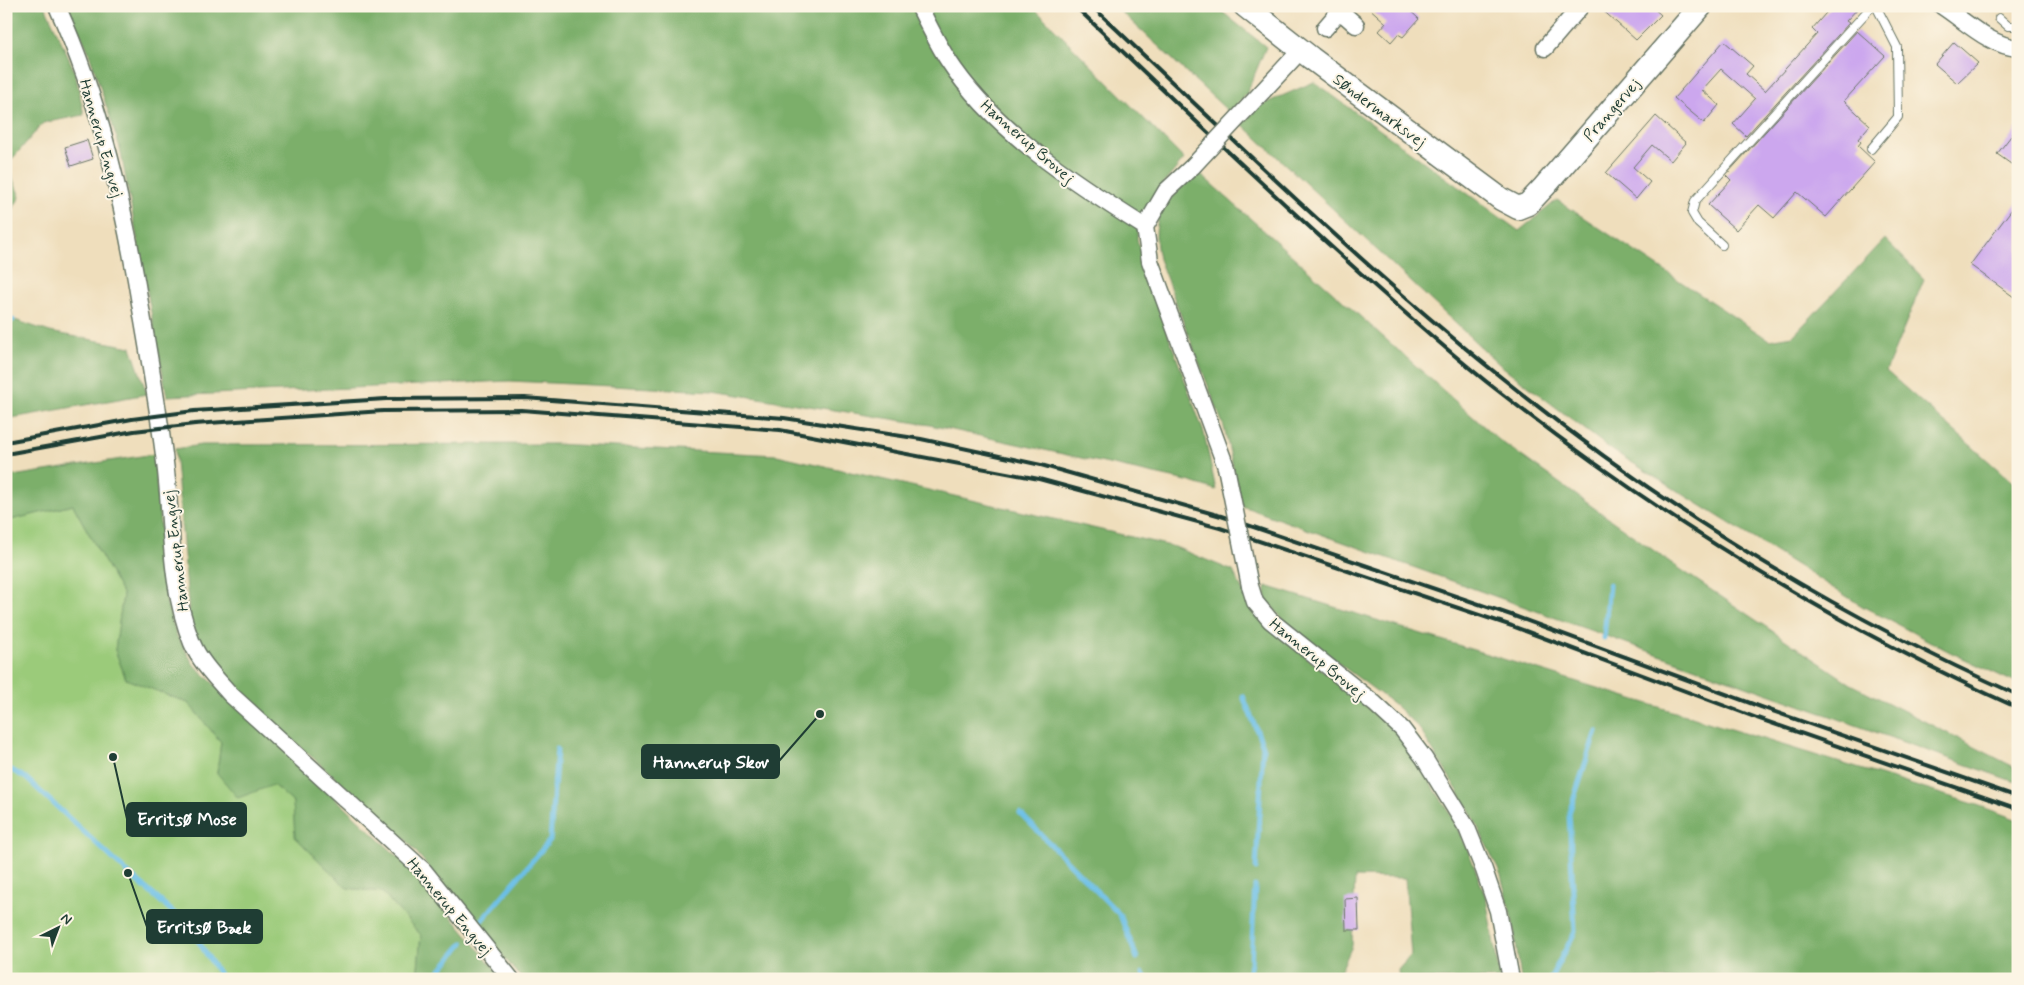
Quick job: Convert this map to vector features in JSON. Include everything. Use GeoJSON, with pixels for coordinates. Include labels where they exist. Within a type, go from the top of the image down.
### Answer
{"type":"FeatureCollection","features":[{"type":"Feature","properties":{"kind":"street","name":"Hannerup Engvej"},"geometry":{"type":"LineString","coordinates":[[57,6],[92,98],[113,164],[142,313],[157,410],[166,470],[181,613],[192,644],[209,670],[230,694],[424,871],[511,979]]}},
{"type":"Feature","properties":{"kind":"street","name":"Hannerup Brovej"},"geometry":{"type":"LineString","coordinates":[[918,6],[949,60],[980,100],[1074,181],[1145,227],[1150,261],[1226,467],[1250,586],[1255,602],[1270,620],[1402,729],[1424,758],[1466,828],[1484,870],[1498,911],[1511,979]]}},
{"type":"Feature","properties":{"kind":"street","name":"Søndermarksvej"},"geometry":{"type":"LineString","coordinates":[[1246,6],[1301,50],[1501,199],[1518,208]]}},
{"type":"Feature","properties":{"kind":"street"},"geometry":{"type":"LineString","coordinates":[[1545,48],[1581,6]]}},
{"type":"Feature","properties":{"kind":"street","name":"Prangervej"},"geometry":{"type":"LineString","coordinates":[[1518,208],[1528,204],[1544,187],[1701,6]]}},
{"type":"Feature","properties":{"kind":"street"},"geometry":{"type":"LineString","coordinates":[[1942,6],[1993,40],[2006,47],[2018,48]]}},
{"type":"Feature","properties":{"kind":"street"},"geometry":{"type":"LineString","coordinates":[[1325,28],[1342,8],[1356,25]]}},
{"type":"Feature","properties":{"kind":"street"},"geometry":{"type":"LineString","coordinates":[[1145,227],[1166,191],[1193,166],[1301,50]]}},
{"type":"Feature","properties":{"kind":"lane"},"geometry":{"type":"LineString","coordinates":[[1722,245],[1698,223],[1692,213],[1695,201],[1872,6]]}},
{"type":"Feature","properties":{"kind":"lane"},"geometry":{"type":"LineString","coordinates":[[1871,149],[1898,117],[1897,46],[1876,6]]}},
{"type":"Feature","properties":{"kind":"lane"},"geometry":{"type":"LineString","coordinates":[[1999,18],[2008,26],[2018,26]]}},
{"type":"Feature","properties":{"kind":"green space"},"geometry":{"type":"Polygon","coordinates":[[[6,6],[45,6],[75,72],[84,115],[43,123],[7,165],[20,197],[6,219],[6,6]]]}},
{"type":"Feature","properties":{"kind":"green space"},"geometry":{"type":"Polygon","coordinates":[[[67,6],[1032,6],[1184,159],[1159,189],[1144,212],[1138,227],[1137,239],[1149,282],[1204,433],[1216,490],[1191,482],[930,425],[713,391],[510,381],[167,396],[120,148],[88,50],[67,6]]]}},
{"type":"Feature","properties":{"kind":"green space"},"geometry":{"type":"Polygon","coordinates":[[[1115,6],[1215,6],[1266,47],[1246,95],[1229,112],[1115,6]]]}},
{"type":"Feature","properties":{"kind":"green space"},"geometry":{"type":"Polygon","coordinates":[[[1314,82],[1519,231],[1557,200],[1769,340],[1793,336],[1885,239],[1924,279],[1886,371],[2018,487],[2018,684],[1950,652],[1862,606],[1612,450],[1499,364],[1242,124],[1259,106],[1314,82]]]}},
{"type":"Feature","properties":{"kind":"green space"},"geometry":{"type":"Polygon","coordinates":[[[1198,172],[1499,440],[1674,565],[1851,684],[2018,769],[2018,783],[1242,506],[1224,427],[1159,259],[1156,243],[1156,230],[1162,209],[1198,172]]]}},
{"type":"Feature","properties":{"kind":"green space"},"geometry":{"type":"Polygon","coordinates":[[[6,317],[50,332],[131,347],[147,394],[6,419],[6,317]]]}},
{"type":"Feature","properties":{"kind":"green space"},"geometry":{"type":"Polygon","coordinates":[[[555,444],[777,455],[1175,547],[1233,571],[1254,614],[1396,731],[1447,808],[1468,850],[1486,898],[1500,979],[1399,979],[1398,970],[1411,955],[1405,878],[1355,877],[1352,946],[1337,979],[522,979],[407,841],[245,698],[213,666],[195,634],[189,613],[175,449],[201,445],[555,444]]]}},
{"type":"Feature","properties":{"kind":"green space"},"geometry":{"type":"Polygon","coordinates":[[[154,454],[167,605],[177,636],[194,665],[416,874],[503,979],[417,979],[421,935],[382,892],[347,888],[295,837],[293,802],[273,785],[238,798],[217,773],[221,742],[188,703],[126,679],[115,650],[123,595],[73,505],[6,521],[6,477],[154,454]]]}},
{"type":"Feature","properties":{"kind":"green space"},"geometry":{"type":"Polygon","coordinates":[[[73,505],[123,595],[115,650],[126,679],[188,703],[221,742],[217,773],[273,785],[293,802],[295,837],[347,888],[382,892],[421,935],[417,979],[6,979],[6,521],[73,505]]]}},
{"type":"Feature","properties":{"kind":"green space"},"geometry":{"type":"Polygon","coordinates":[[[1266,586],[1977,805],[2018,820],[2018,979],[1521,979],[1513,923],[1501,875],[1469,809],[1419,728],[1394,704],[1319,649],[1280,616],[1266,599],[1266,586]]]}},
{"type":"Feature","properties":{"kind":"building"},"geometry":{"type":"Polygon","coordinates":[[[1367,6],[1405,6],[1419,19],[1403,37],[1398,34],[1391,42],[1379,31],[1386,23],[1367,6]]]}},
{"type":"Feature","properties":{"kind":"building"},"geometry":{"type":"Polygon","coordinates":[[[1598,6],[1651,6],[1661,15],[1636,40],[1598,6]]]}},
{"type":"Feature","properties":{"kind":"building"},"geometry":{"type":"Polygon","coordinates":[[[1832,6],[1860,6],[1846,21],[1849,23],[1746,136],[1733,124],[1755,99],[1721,69],[1702,90],[1719,105],[1704,123],[1674,98],[1724,41],[1753,66],[1746,74],[1765,91],[1817,34],[1812,29],[1832,6]]]}},
{"type":"Feature","properties":{"kind":"building"},"geometry":{"type":"Polygon","coordinates":[[[1857,31],[1885,56],[1844,101],[1870,125],[1858,139],[1861,142],[1858,146],[1875,162],[1826,217],[1797,192],[1774,218],[1759,205],[1736,230],[1708,205],[1731,180],[1726,175],[1857,31]]]}},
{"type":"Feature","properties":{"kind":"building"},"geometry":{"type":"Polygon","coordinates":[[[1954,42],[1978,63],[1957,83],[1935,64],[1954,42]]]}},
{"type":"Feature","properties":{"kind":"building"},"geometry":{"type":"Polygon","coordinates":[[[1656,116],[1686,143],[1671,161],[1652,145],[1633,167],[1650,182],[1636,199],[1606,173],[1656,116]]]}},
{"type":"Feature","properties":{"kind":"building"},"geometry":{"type":"Polygon","coordinates":[[[2018,127],[2018,169],[1997,154],[2018,127]]]}},
{"type":"Feature","properties":{"kind":"building"},"geometry":{"type":"Polygon","coordinates":[[[87,140],[93,159],[71,166],[65,147],[87,140]]]}},
{"type":"Feature","properties":{"kind":"building"},"geometry":{"type":"Polygon","coordinates":[[[2018,201],[2018,300],[1970,265],[2018,201]]]}},
{"type":"Feature","properties":{"kind":"building"},"geometry":{"type":"Polygon","coordinates":[[[1358,898],[1359,930],[1346,930],[1345,899],[1358,898]]]}},
{"type":"Feature","properties":{"kind":"waterway"},"geometry":{"type":"LineString","coordinates":[[6,323],[13,320]]}},
{"type":"Feature","properties":{"kind":"waterway"},"geometry":{"type":"LineString","coordinates":[[1604,638],[1609,584]]}},
{"type":"Feature","properties":{"kind":"waterway"},"geometry":{"type":"LineString","coordinates":[[1243,696],[1263,746],[1256,869]]}},
{"type":"Feature","properties":{"kind":"waterway"},"geometry":{"type":"LineString","coordinates":[[1550,979],[1575,932],[1569,813],[1596,731]]}},
{"type":"Feature","properties":{"kind":"waterway"},"geometry":{"type":"LineString","coordinates":[[482,920],[550,840],[557,749]]}},
{"type":"Feature","properties":{"kind":"waterway"},"geometry":{"type":"LineString","coordinates":[[6,767],[26,778],[128,873],[188,925],[222,979]]}},
{"type":"Feature","properties":{"kind":"waterway"},"geometry":{"type":"LineString","coordinates":[[1020,813],[1120,915],[1137,958]]}},
{"type":"Feature","properties":{"kind":"waterway"},"geometry":{"type":"LineString","coordinates":[[1247,979],[1251,963],[1255,886]]}},
{"type":"Feature","properties":{"kind":"waterway"},"geometry":{"type":"LineString","coordinates":[[433,979],[463,943]]}},
{"type":"Feature","properties":{"kind":"waterway"},"geometry":{"type":"LineString","coordinates":[[1143,973],[1146,979]]}},
{"type":"Feature","properties":{"kind":"railway"},"geometry":{"type":"LineString","coordinates":[[1075,6],[1250,172],[1391,301],[1479,376],[1558,436],[1683,524],[1813,604],[1880,641],[2018,708]]}},
{"type":"Feature","properties":{"kind":"railway"},"geometry":{"type":"LineString","coordinates":[[1092,6],[1344,243],[1449,334],[1562,425],[1623,470],[1686,512],[1815,592],[1949,663],[2018,695]]}},
{"type":"Feature","properties":{"kind":"railway"},"geometry":{"type":"LineString","coordinates":[[6,442],[132,419],[194,411],[386,399],[525,398],[784,418],[921,439],[1041,465],[1221,516],[1514,616],[1761,707],[2018,797]]}},
{"type":"Feature","properties":{"kind":"railway"},"geometry":{"type":"LineString","coordinates":[[6,454],[134,431],[195,424],[383,411],[522,410],[780,430],[1039,479],[1220,528],[1512,626],[1757,718],[2018,809]]}},
{"type":"Feature","properties":{"kind":"place","name":"Hannerup Skov"},"geometry":{"type":"Point","coordinates":[820,714]}},
{"type":"Feature","properties":{"kind":"place","name":"Erritsø Mose"},"geometry":{"type":"Point","coordinates":[113,757]}},
{"type":"Feature","properties":{"kind":"place","name":"Erritsø Bæk"},"geometry":{"type":"Point","coordinates":[128,873]}}]}
